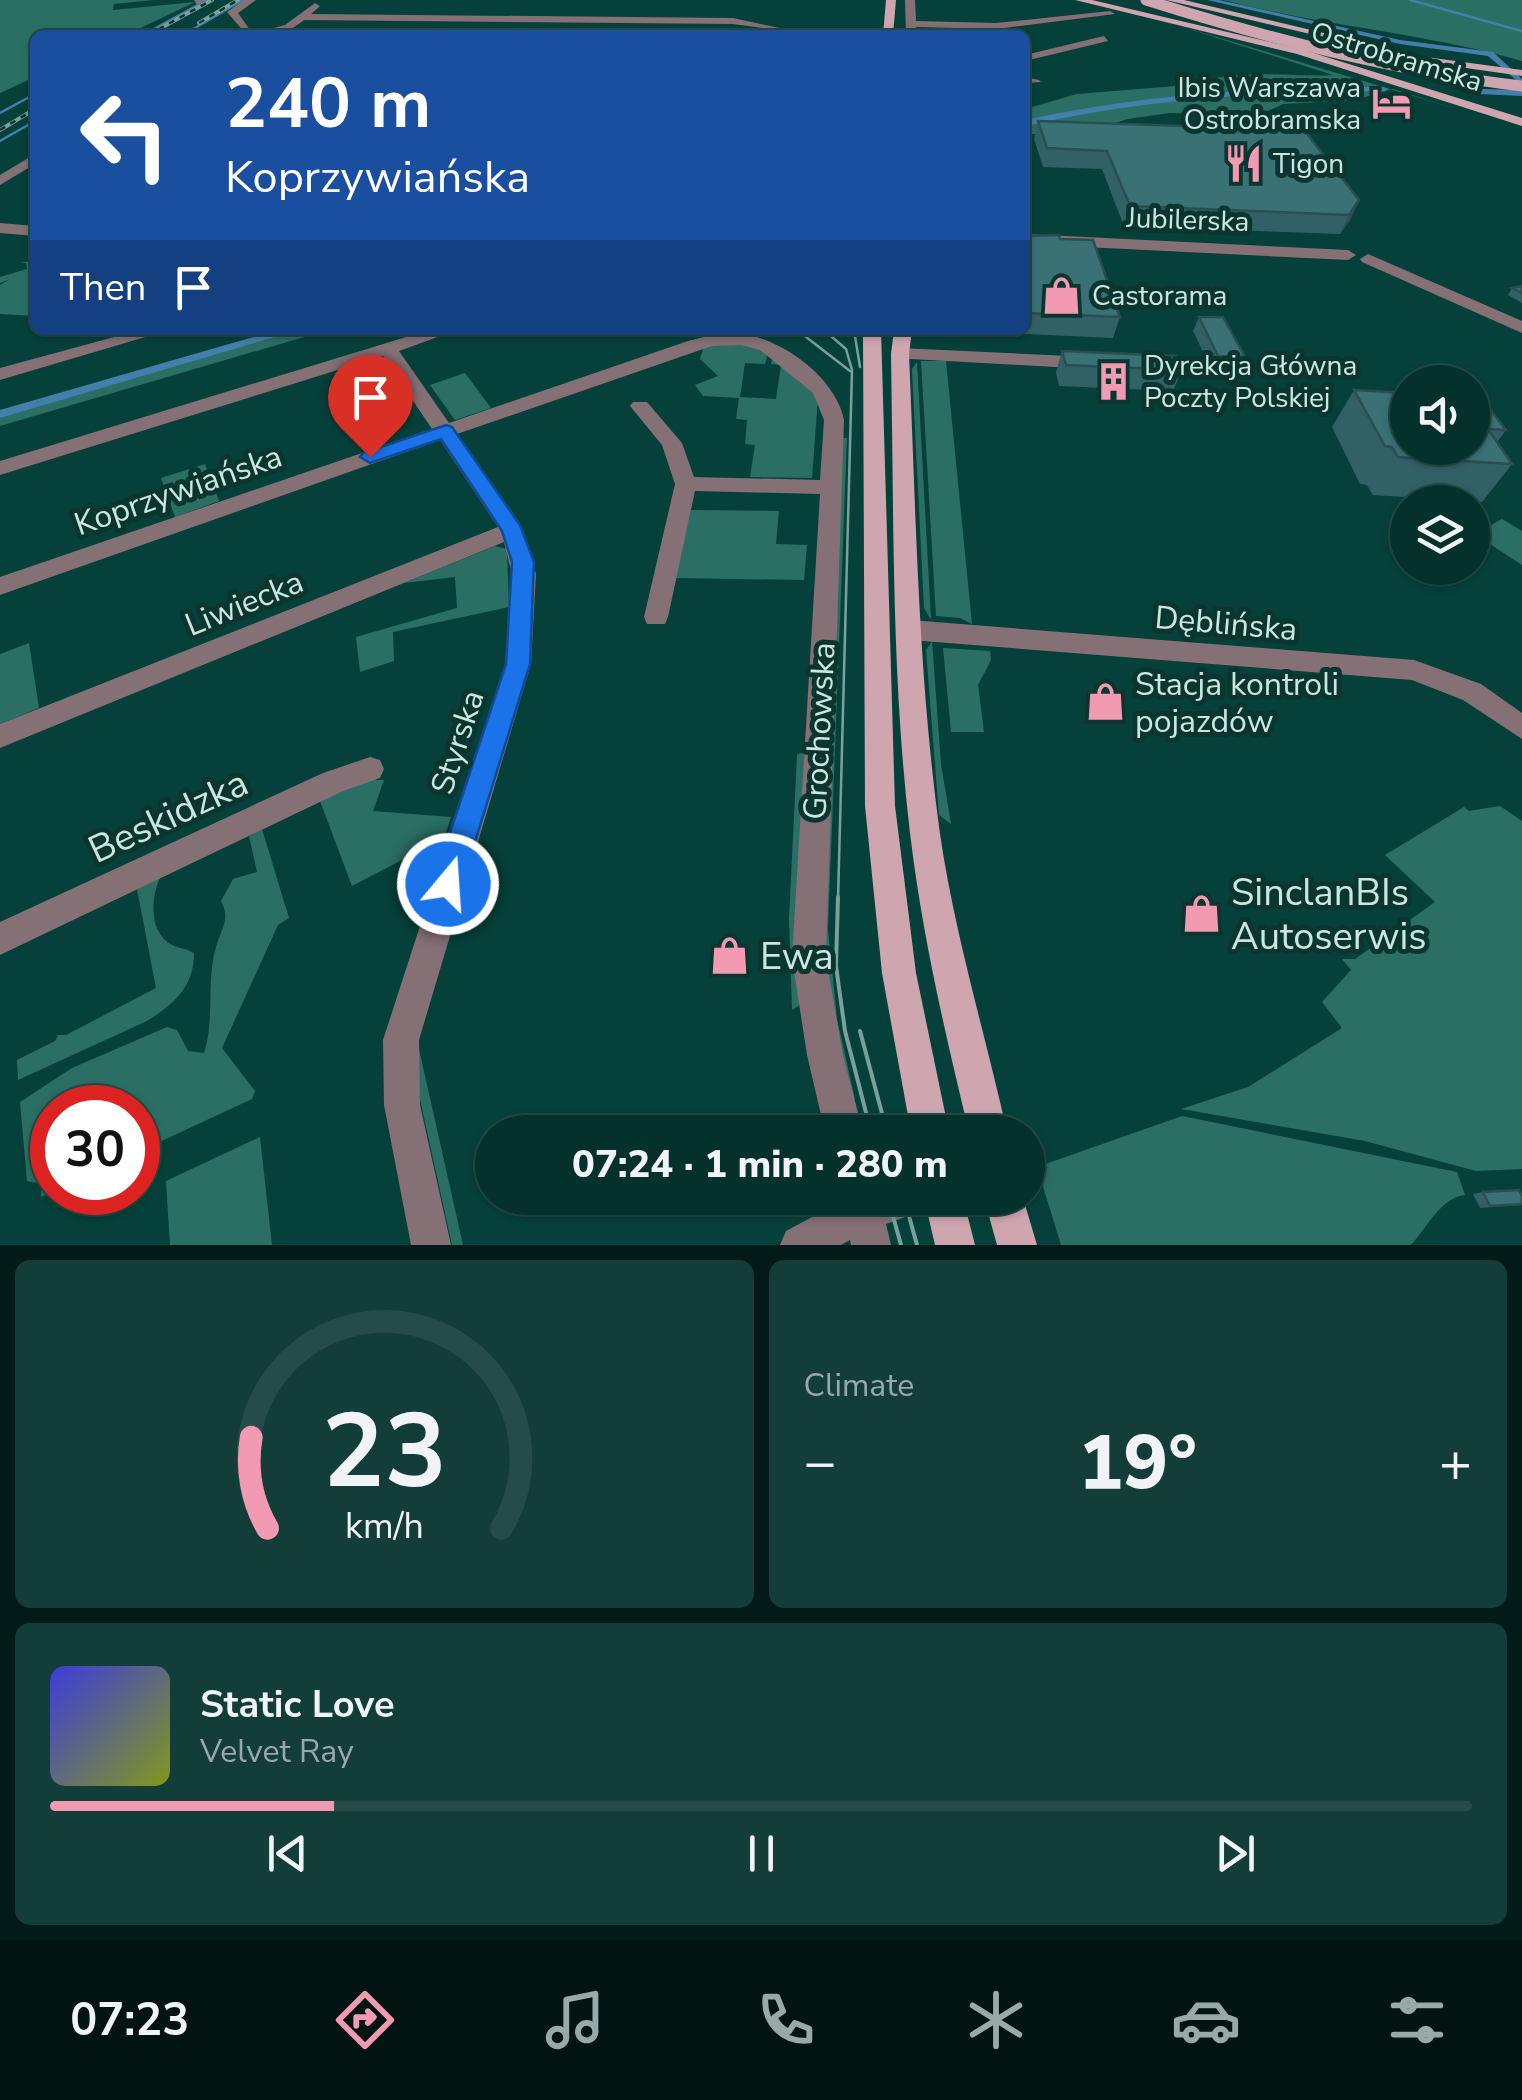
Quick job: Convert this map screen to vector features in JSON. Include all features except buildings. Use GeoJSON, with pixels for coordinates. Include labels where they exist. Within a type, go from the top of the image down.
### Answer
{"type":"FeatureCollection","features":[{"type":"Feature","properties":{"kind":"main road"},"geometry":{"type":"LineString","coordinates":[[888,30],[891,0]]}},
{"type":"Feature","properties":{"kind":"main road"},"geometry":{"type":"LineString","coordinates":[[1105,0],[1346,48],[1496,68]]}},
{"type":"Feature","properties":{"kind":"main road"},"geometry":{"type":"LineString","coordinates":[[1127,0],[1349,44],[1496,68]]}},
{"type":"Feature","properties":{"kind":"main road"},"geometry":{"type":"LineString","coordinates":[[1146,0],[1339,57],[1522,86]]}},
{"type":"Feature","properties":{"kind":"main road","name":"Ostrobramska"},"geometry":{"type":"LineString","coordinates":[[1159,0],[1521,116]]}},
{"type":"Feature","properties":{"kind":"main road"},"geometry":{"type":"LineString","coordinates":[[1171,0],[1259,22],[1458,57]]}},
{"type":"Feature","properties":{"kind":"main road","name":"Ostrobramska"},"geometry":{"type":"LineString","coordinates":[[1086,1],[1200,26],[1521,116]]}},
{"type":"Feature","properties":{"kind":"main road"},"geometry":{"type":"LineString","coordinates":[[1192,1],[1496,68]]}},
{"type":"Feature","properties":{"kind":"main road"},"geometry":{"type":"LineString","coordinates":[[1192,1],[1521,116]]}},
{"type":"Feature","properties":{"kind":"main road"},"geometry":{"type":"LineString","coordinates":[[1200,26],[1366,57],[1520,70]]}},
{"type":"Feature","properties":{"kind":"main road","name":"Grochowska"},"geometry":{"type":"LineString","coordinates":[[872,335],[880,806],[898,973],[927,1115]]}},
{"type":"Feature","properties":{"kind":"main road"},"geometry":{"type":"LineString","coordinates":[[902,342],[910,630],[924,834],[948,966],[984,1115]]}},
{"type":"Feature","properties":{"kind":"main road"},"geometry":{"type":"LineString","coordinates":[[948,1215],[955,1245]]}},
{"type":"Feature","properties":{"kind":"main road"},"geometry":{"type":"LineString","coordinates":[[1009,1215],[1017,1245]]}},
{"type":"Feature","properties":{"kind":"street"},"geometry":{"type":"LineString","coordinates":[[239,30],[232,11],[250,0]]}},
{"type":"Feature","properties":{"kind":"street"},"geometry":{"type":"LineString","coordinates":[[279,30],[288,28],[322,0]]}},
{"type":"Feature","properties":{"kind":"street"},"geometry":{"type":"LineString","coordinates":[[910,0],[910,30],[1110,14],[1086,1]]}},
{"type":"Feature","properties":{"kind":"street"},"geometry":{"type":"LineString","coordinates":[[420,30],[443,3]]}},
{"type":"Feature","properties":{"kind":"street"},"geometry":{"type":"LineString","coordinates":[[1035,6],[1079,45]]}},
{"type":"Feature","properties":{"kind":"street"},"geometry":{"type":"LineString","coordinates":[[555,30],[563,14]]}},
{"type":"Feature","properties":{"kind":"street"},"geometry":{"type":"LineString","coordinates":[[302,17],[691,15],[782,30]]}},
{"type":"Feature","properties":{"kind":"street"},"geometry":{"type":"LineString","coordinates":[[1030,57],[1104,39]]}},
{"type":"Feature","properties":{"kind":"street"},"geometry":{"type":"LineString","coordinates":[[0,181],[30,165]]}},
{"type":"Feature","properties":{"kind":"street"},"geometry":{"type":"LineString","coordinates":[[0,228],[30,231]]}},
{"type":"Feature","properties":{"kind":"street","name":"Jubilerska"},"geometry":{"type":"LineString","coordinates":[[1030,236],[1347,251],[1360,247],[1371,257],[1522,328]]}},
{"type":"Feature","properties":{"kind":"street"},"geometry":{"type":"LineString","coordinates":[[0,374],[142,335]]}},
{"type":"Feature","properties":{"kind":"street"},"geometry":{"type":"LineString","coordinates":[[0,468],[431,335]]}},
{"type":"Feature","properties":{"kind":"street","name":"Koprzywiańska"},"geometry":{"type":"LineString","coordinates":[[0,586],[712,340],[746,340],[776,350]]}},
{"type":"Feature","properties":{"kind":"street"},"geometry":{"type":"LineString","coordinates":[[902,342],[1196,370]]}},
{"type":"Feature","properties":{"kind":"street","name":"Styrska"},"geometry":{"type":"LineString","coordinates":[[388,348],[512,530],[524,574],[518,664],[401,1040],[402,1105],[432,1245]]}},
{"type":"Feature","properties":{"kind":"street","name":"Grochowska"},"geometry":{"type":"LineString","coordinates":[[776,350],[819,387],[832,406],[809,958],[840,1115]]}},
{"type":"Feature","properties":{"kind":"street"},"geometry":{"type":"LineString","coordinates":[[640,406],[672,443],[686,484],[656,617]]}},
{"type":"Feature","properties":{"kind":"street"},"geometry":{"type":"LineString","coordinates":[[686,484],[830,487]]}},
{"type":"Feature","properties":{"kind":"street","name":"Liwiecka"},"geometry":{"type":"LineString","coordinates":[[0,736],[512,530]]}},
{"type":"Feature","properties":{"kind":"street","name":"Dęblińska"},"geometry":{"type":"LineString","coordinates":[[910,630],[1414,670],[1464,687],[1522,728]]}},
{"type":"Feature","properties":{"kind":"street","name":"Beskidzka"},"geometry":{"type":"LineString","coordinates":[[0,939],[334,782],[370,769]]}},
{"type":"Feature","properties":{"kind":"street"},"geometry":{"type":"LineString","coordinates":[[800,1245],[864,1218]]}},
{"type":"Feature","properties":{"kind":"green space"},"geometry":{"type":"Polygon","coordinates":[[[0,0],[153,0],[114,4],[113,10],[195,2],[136,30],[30,30],[30,79],[0,93],[0,0]]]}},
{"type":"Feature","properties":{"kind":"green space"},"geometry":{"type":"Polygon","coordinates":[[[1223,0],[1522,0],[1522,61],[1448,43],[1223,0]]]}},
{"type":"Feature","properties":{"kind":"green space"},"geometry":{"type":"Polygon","coordinates":[[[1180,26],[1391,89],[1355,100],[1283,104],[1259,115],[1169,113],[1128,119],[1079,134],[1030,134],[1030,108],[1077,94],[1200,84],[1245,74],[1333,75],[1180,26]]]}},
{"type":"Feature","properties":{"kind":"green space"},"geometry":{"type":"Polygon","coordinates":[[[30,261],[30,316],[0,314],[0,285],[10,279],[0,283],[0,277],[27,269],[26,263],[21,263],[30,261]]]}},
{"type":"Feature","properties":{"kind":"green space"},"geometry":{"type":"Polygon","coordinates":[[[263,335],[311,335],[0,426],[0,411],[263,335]]]}},
{"type":"Feature","properties":{"kind":"green space"},"geometry":{"type":"Polygon","coordinates":[[[748,344],[768,352],[765,364],[745,363],[740,397],[776,399],[781,365],[771,364],[773,355],[818,397],[812,478],[750,477],[755,445],[745,444],[747,420],[736,419],[739,398],[703,396],[695,385],[718,376],[700,359],[704,346],[748,344]]]}},
{"type":"Feature","properties":{"kind":"green space"},"geometry":{"type":"Polygon","coordinates":[[[921,361],[946,361],[972,624],[960,618],[936,616],[921,361]]]}},
{"type":"Feature","properties":{"kind":"green space"},"geometry":{"type":"Polygon","coordinates":[[[917,362],[931,620],[924,608],[912,369],[917,362]]]}},
{"type":"Feature","properties":{"kind":"green space"},"geometry":{"type":"Polygon","coordinates":[[[465,373],[491,408],[455,420],[430,385],[465,373]]]}},
{"type":"Feature","properties":{"kind":"green space"},"geometry":{"type":"Polygon","coordinates":[[[841,438],[847,438],[828,929],[837,1019],[855,1099],[847,1101],[821,976],[841,438]]]}},
{"type":"Feature","properties":{"kind":"green space"},"geometry":{"type":"Polygon","coordinates":[[[205,464],[219,501],[175,517],[161,478],[205,464]]]}},
{"type":"Feature","properties":{"kind":"green space"},"geometry":{"type":"Polygon","coordinates":[[[691,510],[779,511],[776,544],[807,545],[804,580],[675,578],[691,510]]]}},
{"type":"Feature","properties":{"kind":"green space"},"geometry":{"type":"Polygon","coordinates":[[[1502,519],[1522,531],[1522,565],[1490,544],[1490,526],[1502,519]]]}},
{"type":"Feature","properties":{"kind":"green space"},"geometry":{"type":"Polygon","coordinates":[[[495,546],[507,549],[509,607],[393,632],[394,661],[360,672],[356,637],[457,608],[455,577],[404,583],[495,546]]]}},
{"type":"Feature","properties":{"kind":"green space"},"geometry":{"type":"Polygon","coordinates":[[[932,641],[941,764],[951,824],[939,815],[926,650],[932,641]]]}},
{"type":"Feature","properties":{"kind":"green space"},"geometry":{"type":"Polygon","coordinates":[[[29,643],[39,708],[0,724],[0,654],[29,643]]]}},
{"type":"Feature","properties":{"kind":"green space"},"geometry":{"type":"Polygon","coordinates":[[[943,648],[990,651],[991,660],[978,685],[984,732],[951,732],[943,648]]]}},
{"type":"Feature","properties":{"kind":"green space"},"geometry":{"type":"Polygon","coordinates":[[[800,753],[807,754],[800,1005],[792,1010],[789,919],[800,753]]]}},
{"type":"Feature","properties":{"kind":"green space"},"geometry":{"type":"Polygon","coordinates":[[[375,774],[376,780],[384,780],[373,811],[451,817],[444,838],[352,886],[320,801],[375,774]]]}},
{"type":"Feature","properties":{"kind":"green space"},"geometry":{"type":"Polygon","coordinates":[[[1500,806],[1522,821],[1522,1169],[1476,1171],[1365,1141],[1181,1109],[1248,1087],[1342,1028],[1322,1002],[1351,970],[1342,959],[1355,959],[1435,902],[1385,855],[1464,807],[1469,811],[1500,806]]]}},
{"type":"Feature","properties":{"kind":"green space"},"geometry":{"type":"Polygon","coordinates":[[[262,829],[289,918],[278,925],[222,1048],[255,1091],[252,1099],[160,1142],[160,1085],[46,1085],[72,1068],[167,1027],[177,1030],[188,1051],[204,1053],[213,960],[225,919],[221,901],[233,879],[257,872],[249,836],[262,829]]]}},
{"type":"Feature","properties":{"kind":"green space"},"geometry":{"type":"Polygon","coordinates":[[[160,878],[154,904],[159,932],[172,945],[194,953],[190,976],[181,993],[147,1021],[18,1080],[17,1060],[55,1041],[58,1035],[66,1035],[156,988],[137,889],[160,878]]]}},
{"type":"Feature","properties":{"kind":"green space"},"geometry":{"type":"Polygon","coordinates":[[[419,1049],[463,1245],[452,1245],[419,1095],[419,1049]]]}},
{"type":"Feature","properties":{"kind":"green space"},"geometry":{"type":"Polygon","coordinates":[[[30,1095],[30,1182],[27,1181],[20,1102],[30,1095]]]}},
{"type":"Feature","properties":{"kind":"green space"},"geometry":{"type":"Polygon","coordinates":[[[1182,1116],[1457,1172],[1465,1195],[1441,1208],[1411,1245],[1061,1245],[1045,1193],[1045,1164],[1182,1116]]]}},
{"type":"Feature","properties":{"kind":"green space"},"geometry":{"type":"Polygon","coordinates":[[[260,1137],[272,1245],[170,1245],[166,1181],[260,1137]]]}},
{"type":"Feature","properties":{"kind":"waterway"},"geometry":{"type":"LineString","coordinates":[[152,30],[207,0]]}},
{"type":"Feature","properties":{"kind":"waterway"},"geometry":{"type":"LineString","coordinates":[[192,30],[243,0]]}},
{"type":"Feature","properties":{"kind":"waterway"},"geometry":{"type":"LineString","coordinates":[[1210,0],[1400,42],[1490,54],[1522,83]]}},
{"type":"Feature","properties":{"kind":"waterway"},"geometry":{"type":"LineString","coordinates":[[1410,0],[1522,31]]}},
{"type":"Feature","properties":{"kind":"waterway"},"geometry":{"type":"LineString","coordinates":[[1030,122],[1111,106],[1203,95],[1384,89]]}},
{"type":"Feature","properties":{"kind":"waterway"},"geometry":{"type":"LineString","coordinates":[[1482,92],[1522,93]]}},
{"type":"Feature","properties":{"kind":"waterway"},"geometry":{"type":"LineString","coordinates":[[0,113],[30,97]]}},
{"type":"Feature","properties":{"kind":"waterway"},"geometry":{"type":"LineString","coordinates":[[0,141],[30,124]]}},
{"type":"Feature","properties":{"kind":"waterway"},"geometry":{"type":"LineString","coordinates":[[0,414],[275,335]]}},
{"type":"Feature","properties":{"kind":"tram line"},"geometry":{"type":"LineString","coordinates":[[803,335],[850,371]]}},
{"type":"Feature","properties":{"kind":"tram line"},"geometry":{"type":"LineString","coordinates":[[830,335],[846,349],[852,370],[838,900]]}},
{"type":"Feature","properties":{"kind":"tram line"},"geometry":{"type":"LineString","coordinates":[[855,335],[860,367]]}},
{"type":"Feature","properties":{"kind":"tram line"},"geometry":{"type":"LineString","coordinates":[[838,897],[836,966],[845,1031],[867,1115]]}},
{"type":"Feature","properties":{"kind":"tram line"},"geometry":{"type":"LineString","coordinates":[[860,1031],[882,1115]]}},
{"type":"Feature","properties":{"kind":"tram line"},"geometry":{"type":"LineString","coordinates":[[893,1215],[901,1245]]}},
{"type":"Feature","properties":{"kind":"tram line"},"geometry":{"type":"LineString","coordinates":[[909,1215],[917,1245]]}},
{"type":"Feature","properties":{"kind":"railway"},"geometry":{"type":"LineString","coordinates":[[157,30],[212,0]]}},
{"type":"Feature","properties":{"kind":"railway"},"geometry":{"type":"LineString","coordinates":[[199,23],[238,0]]}},
{"type":"Feature","properties":{"kind":"railway"},"geometry":{"type":"LineString","coordinates":[[0,130],[30,112]]}},
{"type":"Feature","properties":{"kind":"place","name":"Ibis Warszawa Ostrobramska"},"geometry":{"type":"Point","coordinates":[1391,103]}},
{"type":"Feature","properties":{"kind":"place","name":"Tigon"},"geometry":{"type":"Point","coordinates":[1243,163]}},
{"type":"Feature","properties":{"kind":"place","name":"Castorama"},"geometry":{"type":"Point","coordinates":[1062,295]}},
{"type":"Feature","properties":{"kind":"place","name":"Dyrekcja Główna Poczty Polskiej"},"geometry":{"type":"Point","coordinates":[1114,381]}},
{"type":"Feature","properties":{"kind":"place","name":"Stacja kontroli pojazdów"},"geometry":{"type":"Point","coordinates":[1105,702]}},
{"type":"Feature","properties":{"kind":"place","name":"SinclanBIs Autoserwis"},"geometry":{"type":"Point","coordinates":[1201,914]}},
{"type":"Feature","properties":{"kind":"place","name":"Ewa"},"geometry":{"type":"Point","coordinates":[730,956]}},
{"type":"Feature","properties":{"kind":"route"},"geometry":{"type":"LineString","coordinates":[[370,457],[446,431],[512,530],[523,562],[518,664],[448,884]]}}]}
